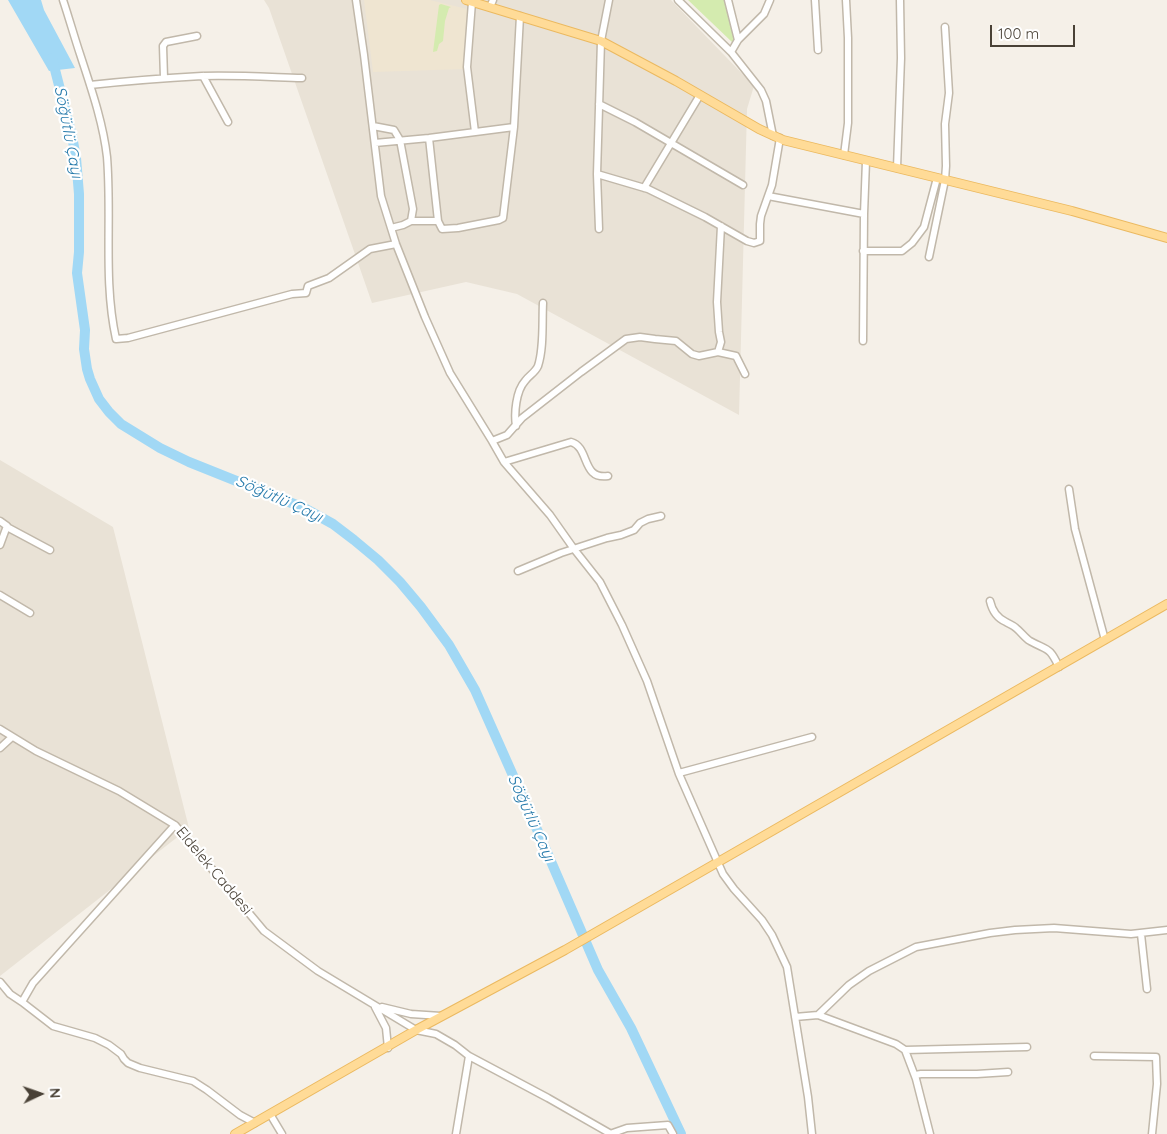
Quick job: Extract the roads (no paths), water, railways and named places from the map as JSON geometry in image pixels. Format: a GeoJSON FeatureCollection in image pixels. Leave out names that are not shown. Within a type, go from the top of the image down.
{"type":"FeatureCollection","features":[{"type":"Feature","properties":{"kind":"main road"},"geometry":{"type":"LineString","coordinates":[[469,1],[491,4],[520,16],[601,41],[759,129],[777,137],[866,161],[1072,211],[1167,238]]}},
{"type":"Feature","properties":{"kind":"main road"},"geometry":{"type":"LineString","coordinates":[[236,1134],[388,1048],[416,1030],[565,950],[1167,604]]}},
{"type":"Feature","properties":{"kind":"street"},"geometry":{"type":"LineString","coordinates":[[63,0],[90,85],[107,157],[110,301],[116,339],[128,338],[292,294],[306,293],[308,286],[328,278],[370,249],[396,244]]}},
{"type":"Feature","properties":{"kind":"street"},"geometry":{"type":"LineString","coordinates":[[356,0],[381,196],[396,244],[425,317],[450,373],[504,462],[550,515],[600,582],[622,624],[646,681],[679,773],[723,874],[762,920],[772,935],[786,967],[808,1097],[812,1134]]}},
{"type":"Feature","properties":{"kind":"street"},"geometry":{"type":"LineString","coordinates":[[599,229],[597,174],[601,41],[609,0]]}},
{"type":"Feature","properties":{"kind":"street"},"geometry":{"type":"LineString","coordinates":[[597,174],[644,188],[705,217],[747,241],[754,243],[760,241],[761,216],[774,175],[777,137],[766,100],[761,90],[731,52],[678,0]]}},
{"type":"Feature","properties":{"kind":"street"},"geometry":{"type":"LineString","coordinates":[[731,52],[738,40],[764,14],[770,0]]}},
{"type":"Feature","properties":{"kind":"street"},"geometry":{"type":"LineString","coordinates":[[815,0],[818,50]]}},
{"type":"Feature","properties":{"kind":"street"},"geometry":{"type":"LineString","coordinates":[[844,155],[848,123],[846,0]]}},
{"type":"Feature","properties":{"kind":"street"},"geometry":{"type":"LineString","coordinates":[[897,168],[901,58],[900,0]]}},
{"type":"Feature","properties":{"kind":"street"},"geometry":{"type":"LineString","coordinates":[[469,1],[468,67],[475,132]]}},
{"type":"Feature","properties":{"kind":"street"},"geometry":{"type":"LineString","coordinates":[[730,2],[738,40]]}},
{"type":"Feature","properties":{"kind":"street"},"geometry":{"type":"LineString","coordinates":[[428,138],[438,221],[442,229],[458,228],[503,218],[514,127],[520,16]]}},
{"type":"Feature","properties":{"kind":"street"},"geometry":{"type":"LineString","coordinates":[[863,251],[902,251],[912,243],[924,227],[946,166],[945,124],[949,93],[945,27]]}},
{"type":"Feature","properties":{"kind":"street"},"geometry":{"type":"LineString","coordinates":[[164,78],[163,46],[166,42],[197,36]]}},
{"type":"Feature","properties":{"kind":"street"},"geometry":{"type":"LineString","coordinates":[[90,85],[203,76],[302,78]]}},
{"type":"Feature","properties":{"kind":"street"},"geometry":{"type":"LineString","coordinates":[[203,76],[228,122]]}},
{"type":"Feature","properties":{"kind":"street"},"geometry":{"type":"LineString","coordinates":[[644,188],[700,95]]}},
{"type":"Feature","properties":{"kind":"street"},"geometry":{"type":"LineString","coordinates":[[599,104],[635,122],[743,184]]}},
{"type":"Feature","properties":{"kind":"street"},"geometry":{"type":"LineString","coordinates":[[373,126],[394,130],[400,140],[413,209],[411,221]]}},
{"type":"Feature","properties":{"kind":"street"},"geometry":{"type":"LineString","coordinates":[[375,143],[514,127]]}},
{"type":"Feature","properties":{"kind":"street"},"geometry":{"type":"LineString","coordinates":[[863,341],[866,161]]}},
{"type":"Feature","properties":{"kind":"street"},"geometry":{"type":"LineString","coordinates":[[929,257],[941,179]]}},
{"type":"Feature","properties":{"kind":"street"},"geometry":{"type":"LineString","coordinates":[[768,196],[864,214]]}},
{"type":"Feature","properties":{"kind":"street"},"geometry":{"type":"LineString","coordinates":[[391,228],[411,221],[438,221]]}},
{"type":"Feature","properties":{"kind":"street"},"geometry":{"type":"LineString","coordinates":[[718,352],[721,342],[717,302],[721,226]]}},
{"type":"Feature","properties":{"kind":"street"},"geometry":{"type":"LineString","coordinates":[[516,426],[517,401],[521,387],[538,367],[541,352],[543,303]]}},
{"type":"Feature","properties":{"kind":"street"},"geometry":{"type":"LineString","coordinates":[[492,441],[507,434],[522,418],[626,339],[640,336],[676,341],[692,354],[699,356],[718,352],[736,356],[745,374]]}},
{"type":"Feature","properties":{"kind":"street"},"geometry":{"type":"LineString","coordinates":[[504,462],[571,442],[578,446],[591,471],[597,476],[608,476]]}},
{"type":"Feature","properties":{"kind":"street"},"geometry":{"type":"LineString","coordinates":[[1069,489],[1075,529],[1105,640]]}},
{"type":"Feature","properties":{"kind":"street"},"geometry":{"type":"LineString","coordinates":[[518,571],[574,549],[634,530],[640,523],[661,516]]}},
{"type":"Feature","properties":{"kind":"street"},"geometry":{"type":"LineString","coordinates":[[0,521],[7,527],[50,550]]}},
{"type":"Feature","properties":{"kind":"street"},"geometry":{"type":"LineString","coordinates":[[0,545],[7,527]]}},
{"type":"Feature","properties":{"kind":"street"},"geometry":{"type":"LineString","coordinates":[[0,595],[30,613]]}},
{"type":"Feature","properties":{"kind":"street"},"geometry":{"type":"LineString","coordinates":[[990,601],[998,617],[1016,628],[1029,640],[1048,649],[1054,655],[1059,667]]}},
{"type":"Feature","properties":{"kind":"street","name":"Eldelek Caddesi"},"geometry":{"type":"LineString","coordinates":[[0,729],[36,751],[119,791],[175,825],[264,931],[318,971],[416,1030],[436,1034],[469,1056],[610,1134]]}},
{"type":"Feature","properties":{"kind":"street"},"geometry":{"type":"LineString","coordinates":[[0,748],[12,737]]}},
{"type":"Feature","properties":{"kind":"street"},"geometry":{"type":"LineString","coordinates":[[679,773],[812,738]]}},
{"type":"Feature","properties":{"kind":"street"},"geometry":{"type":"LineString","coordinates":[[22,1002],[33,983],[175,825]]}},
{"type":"Feature","properties":{"kind":"street"},"geometry":{"type":"LineString","coordinates":[[818,1015],[849,985],[869,971],[916,947],[1014,930],[1054,928],[1131,934],[1167,930]]}},
{"type":"Feature","properties":{"kind":"street"},"geometry":{"type":"LineString","coordinates":[[1141,934],[1147,989]]}},
{"type":"Feature","properties":{"kind":"street"},"geometry":{"type":"LineString","coordinates":[[0,982],[10,994],[53,1026],[95,1038],[121,1054],[128,1063],[140,1068],[193,1081],[240,1115],[255,1122]]}},
{"type":"Feature","properties":{"kind":"street"},"geometry":{"type":"LineString","coordinates":[[374,1005],[410,1014],[442,1017]]}},
{"type":"Feature","properties":{"kind":"street"},"geometry":{"type":"LineString","coordinates":[[374,1005],[386,1028],[388,1048]]}},
{"type":"Feature","properties":{"kind":"street"},"geometry":{"type":"LineString","coordinates":[[795,1018],[818,1015],[896,1044],[905,1050],[915,1075],[930,1134]]}},
{"type":"Feature","properties":{"kind":"street"},"geometry":{"type":"LineString","coordinates":[[905,1050],[1027,1047]]}},
{"type":"Feature","properties":{"kind":"street"},"geometry":{"type":"LineString","coordinates":[[456,1134],[469,1056]]}},
{"type":"Feature","properties":{"kind":"street"},"geometry":{"type":"LineString","coordinates":[[1094,1056],[1156,1057],[1157,1084],[1152,1134]]}},
{"type":"Feature","properties":{"kind":"street"},"geometry":{"type":"LineString","coordinates":[[915,1075],[1008,1072]]}},
{"type":"Feature","properties":{"kind":"street"},"geometry":{"type":"LineString","coordinates":[[270,1114],[282,1134]]}},
{"type":"Feature","properties":{"kind":"street"},"geometry":{"type":"LineString","coordinates":[[610,1134],[627,1128],[668,1125],[673,1134]]}},
{"type":"Feature","properties":{"kind":"water"},"geometry":{"type":"Polygon","coordinates":[[[8,0],[41,0],[44,10],[75,68],[49,71],[8,0]]]}},
{"type":"Feature","properties":{"kind":"waterway","name":"Söğütlü Çayı"},"geometry":{"type":"LineString","coordinates":[[52,58],[76,158],[79,194],[77,273],[85,330],[84,349],[87,369],[99,399],[121,424],[160,448],[189,462],[304,508],[333,524],[378,560],[421,607],[449,645],[475,690],[598,970],[631,1028],[681,1134]]}}]}
